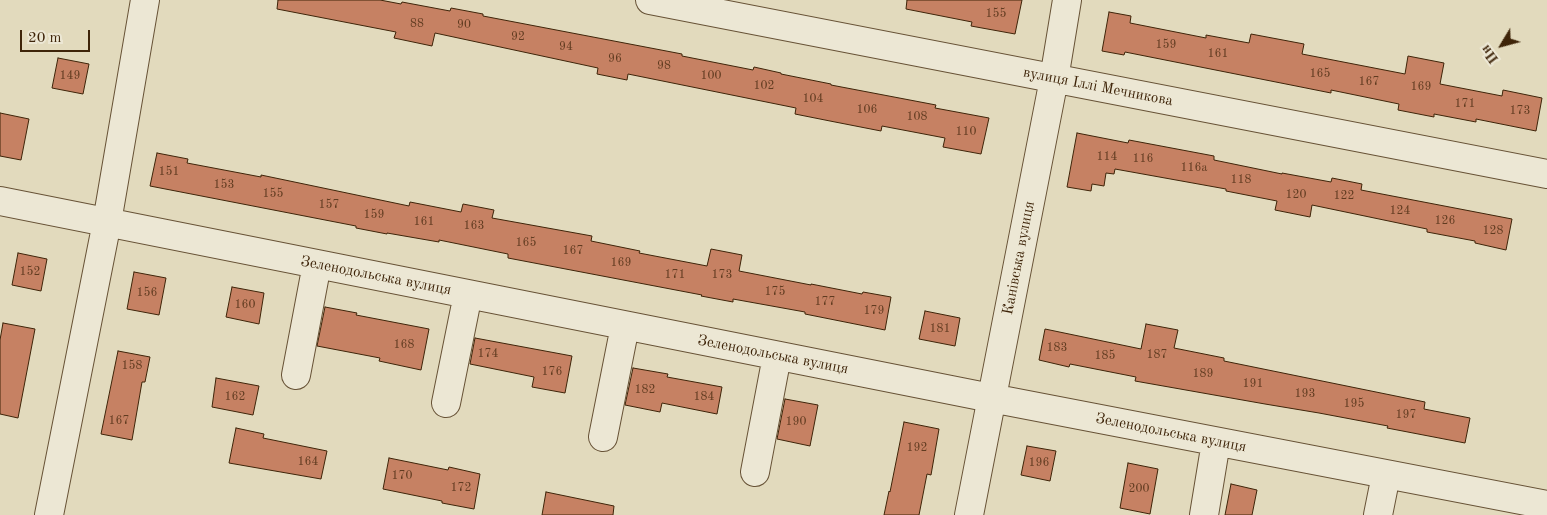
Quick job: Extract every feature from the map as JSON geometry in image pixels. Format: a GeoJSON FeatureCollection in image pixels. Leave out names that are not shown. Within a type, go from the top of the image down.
{"type":"FeatureCollection","features":[{"type":"Feature","properties":{"kind":"street"},"geometry":{"type":"LineString","coordinates":[[49,515],[107,222],[145,0]]}},
{"type":"Feature","properties":{"kind":"street","name":"вулиця Іллі Мечникова"},"geometry":{"type":"LineString","coordinates":[[650,0],[1547,174]]}},
{"type":"Feature","properties":{"kind":"street","name":"Канівська вулиця"},"geometry":{"type":"LineString","coordinates":[[969,515],[1054,79],[1067,0]]}},
{"type":"Feature","properties":{"kind":"street","name":"Зеленодольська вулиця"},"geometry":{"type":"LineString","coordinates":[[0,201],[777,356],[1547,505]]}},
{"type":"Feature","properties":{"kind":"street"},"geometry":{"type":"LineString","coordinates":[[296,375],[317,264]]}},
{"type":"Feature","properties":{"kind":"street"},"geometry":{"type":"LineString","coordinates":[[446,404],[468,294]]}},
{"type":"Feature","properties":{"kind":"street"},"geometry":{"type":"LineString","coordinates":[[603,437],[625,326]]}},
{"type":"Feature","properties":{"kind":"street"},"geometry":{"type":"LineString","coordinates":[[755,472],[777,356]]}},
{"type":"Feature","properties":{"kind":"street"},"geometry":{"type":"LineString","coordinates":[[1204,515],[1216,442]]}},
{"type":"Feature","properties":{"kind":"street"},"geometry":{"type":"LineString","coordinates":[[1378,515],[1386,474]]}},
{"type":"Feature","properties":{"kind":"building"},"geometry":{"type":"Polygon","coordinates":[[[278,0],[380,0],[450,11],[451,8],[753,70],[754,67],[831,85],[936,105],[935,108],[989,118],[981,154],[943,147],[945,138],[882,126],[881,131],[795,114],[796,108],[628,74],[627,80],[597,74],[598,68],[435,33],[432,46],[394,38],[396,32],[277,9],[278,0]]]}},
{"type":"Feature","properties":{"kind":"building"},"geometry":{"type":"Polygon","coordinates":[[[907,0],[1022,0],[1015,34],[971,26],[972,22],[906,9],[907,0]]]}},
{"type":"Feature","properties":{"kind":"building"},"geometry":{"type":"Polygon","coordinates":[[[1109,12],[1131,16],[1130,23],[1206,38],[1206,35],[1249,43],[1251,34],[1304,44],[1302,54],[1405,74],[1408,56],[1444,63],[1440,84],[1502,96],[1503,90],[1542,98],[1536,131],[1476,119],[1476,122],[1434,114],[1434,117],[1398,110],[1399,104],[1331,90],[1331,93],[1125,52],[1124,55],[1102,51],[1109,12]]]}},
{"type":"Feature","properties":{"kind":"building"},"geometry":{"type":"Polygon","coordinates":[[[58,58],[89,64],[83,94],[52,88],[58,58]]]}},
{"type":"Feature","properties":{"kind":"building"},"geometry":{"type":"Polygon","coordinates":[[[0,113],[29,119],[21,160],[0,156],[0,113]]]}},
{"type":"Feature","properties":{"kind":"building"},"geometry":{"type":"Polygon","coordinates":[[[1077,133],[1128,143],[1129,140],[1214,156],[1214,160],[1282,174],[1331,182],[1332,178],[1362,184],[1361,190],[1512,219],[1506,250],[1475,243],[1475,241],[1427,232],[1427,229],[1312,205],[1310,217],[1275,210],[1277,201],[1226,191],[1226,189],[1115,169],[1114,174],[1106,173],[1104,186],[1092,184],[1091,191],[1067,187],[1077,133]]]}},
{"type":"Feature","properties":{"kind":"building"},"geometry":{"type":"Polygon","coordinates":[[[157,153],[188,159],[187,163],[261,177],[261,175],[409,206],[410,202],[461,212],[463,204],[494,210],[492,218],[592,236],[591,241],[640,251],[639,253],[707,266],[711,249],[742,255],[739,271],[862,294],[863,292],[891,297],[885,330],[805,314],[805,312],[733,299],[733,302],[508,258],[508,254],[439,240],[439,242],[387,234],[356,228],[356,226],[150,186],[157,153]]]}},
{"type":"Feature","properties":{"kind":"building"},"geometry":{"type":"Polygon","coordinates":[[[18,253],[47,259],[41,291],[12,285],[18,253]]]}},
{"type":"Feature","properties":{"kind":"building"},"geometry":{"type":"Polygon","coordinates":[[[134,272],[166,278],[159,315],[127,309],[134,272]]]}},
{"type":"Feature","properties":{"kind":"building"},"geometry":{"type":"Polygon","coordinates":[[[232,287],[264,293],[259,324],[226,317],[232,287]]]}},
{"type":"Feature","properties":{"kind":"building"},"geometry":{"type":"Polygon","coordinates":[[[325,307],[429,329],[421,370],[379,361],[380,358],[317,346],[325,307]]]}},
{"type":"Feature","properties":{"kind":"building"},"geometry":{"type":"Polygon","coordinates":[[[925,311],[960,318],[955,346],[919,339],[925,311]]]}},
{"type":"Feature","properties":{"kind":"building"},"geometry":{"type":"Polygon","coordinates":[[[3,323],[35,329],[18,418],[0,414],[0,340],[3,323]]]}},
{"type":"Feature","properties":{"kind":"building"},"geometry":{"type":"Polygon","coordinates":[[[1146,324],[1178,330],[1174,348],[1224,358],[1224,361],[1425,402],[1424,409],[1470,418],[1465,443],[1319,413],[1135,381],[1136,377],[1070,364],[1069,367],[1039,360],[1045,329],[1141,349],[1146,324]]]}},
{"type":"Feature","properties":{"kind":"building"},"geometry":{"type":"Polygon","coordinates":[[[475,338],[572,356],[565,393],[532,387],[534,377],[470,364],[475,338]]]}},
{"type":"Feature","properties":{"kind":"building"},"geometry":{"type":"Polygon","coordinates":[[[118,351],[150,357],[145,382],[142,382],[132,440],[101,434],[118,351]]]}},
{"type":"Feature","properties":{"kind":"building"},"geometry":{"type":"Polygon","coordinates":[[[633,368],[668,374],[667,377],[722,387],[717,414],[662,403],[660,412],[625,405],[633,368]]]}},
{"type":"Feature","properties":{"kind":"building"},"geometry":{"type":"Polygon","coordinates":[[[216,378],[259,386],[253,415],[212,407],[216,378]]]}},
{"type":"Feature","properties":{"kind":"building"},"geometry":{"type":"Polygon","coordinates":[[[785,399],[818,405],[810,446],[777,439],[785,399]]]}},
{"type":"Feature","properties":{"kind":"building"},"geometry":{"type":"Polygon","coordinates":[[[904,422],[939,429],[931,475],[927,474],[919,515],[884,515],[890,492],[904,422]]]}},
{"type":"Feature","properties":{"kind":"building"},"geometry":{"type":"Polygon","coordinates":[[[236,428],[264,434],[263,438],[327,451],[321,479],[229,463],[236,428]]]}},
{"type":"Feature","properties":{"kind":"building"},"geometry":{"type":"Polygon","coordinates":[[[1027,446],[1056,451],[1050,481],[1021,475],[1027,446]]]}},
{"type":"Feature","properties":{"kind":"building"},"geometry":{"type":"Polygon","coordinates":[[[389,458],[448,470],[449,467],[480,474],[474,509],[383,489],[389,458]]]}},
{"type":"Feature","properties":{"kind":"building"},"geometry":{"type":"Polygon","coordinates":[[[1128,463],[1158,469],[1150,514],[1120,508],[1128,463]]]}},
{"type":"Feature","properties":{"kind":"building"},"geometry":{"type":"Polygon","coordinates":[[[1231,484],[1257,490],[1252,515],[1225,515],[1231,484]]]}},
{"type":"Feature","properties":{"kind":"building"},"geometry":{"type":"Polygon","coordinates":[[[546,492],[614,506],[613,515],[542,515],[546,492]]]}}]}
